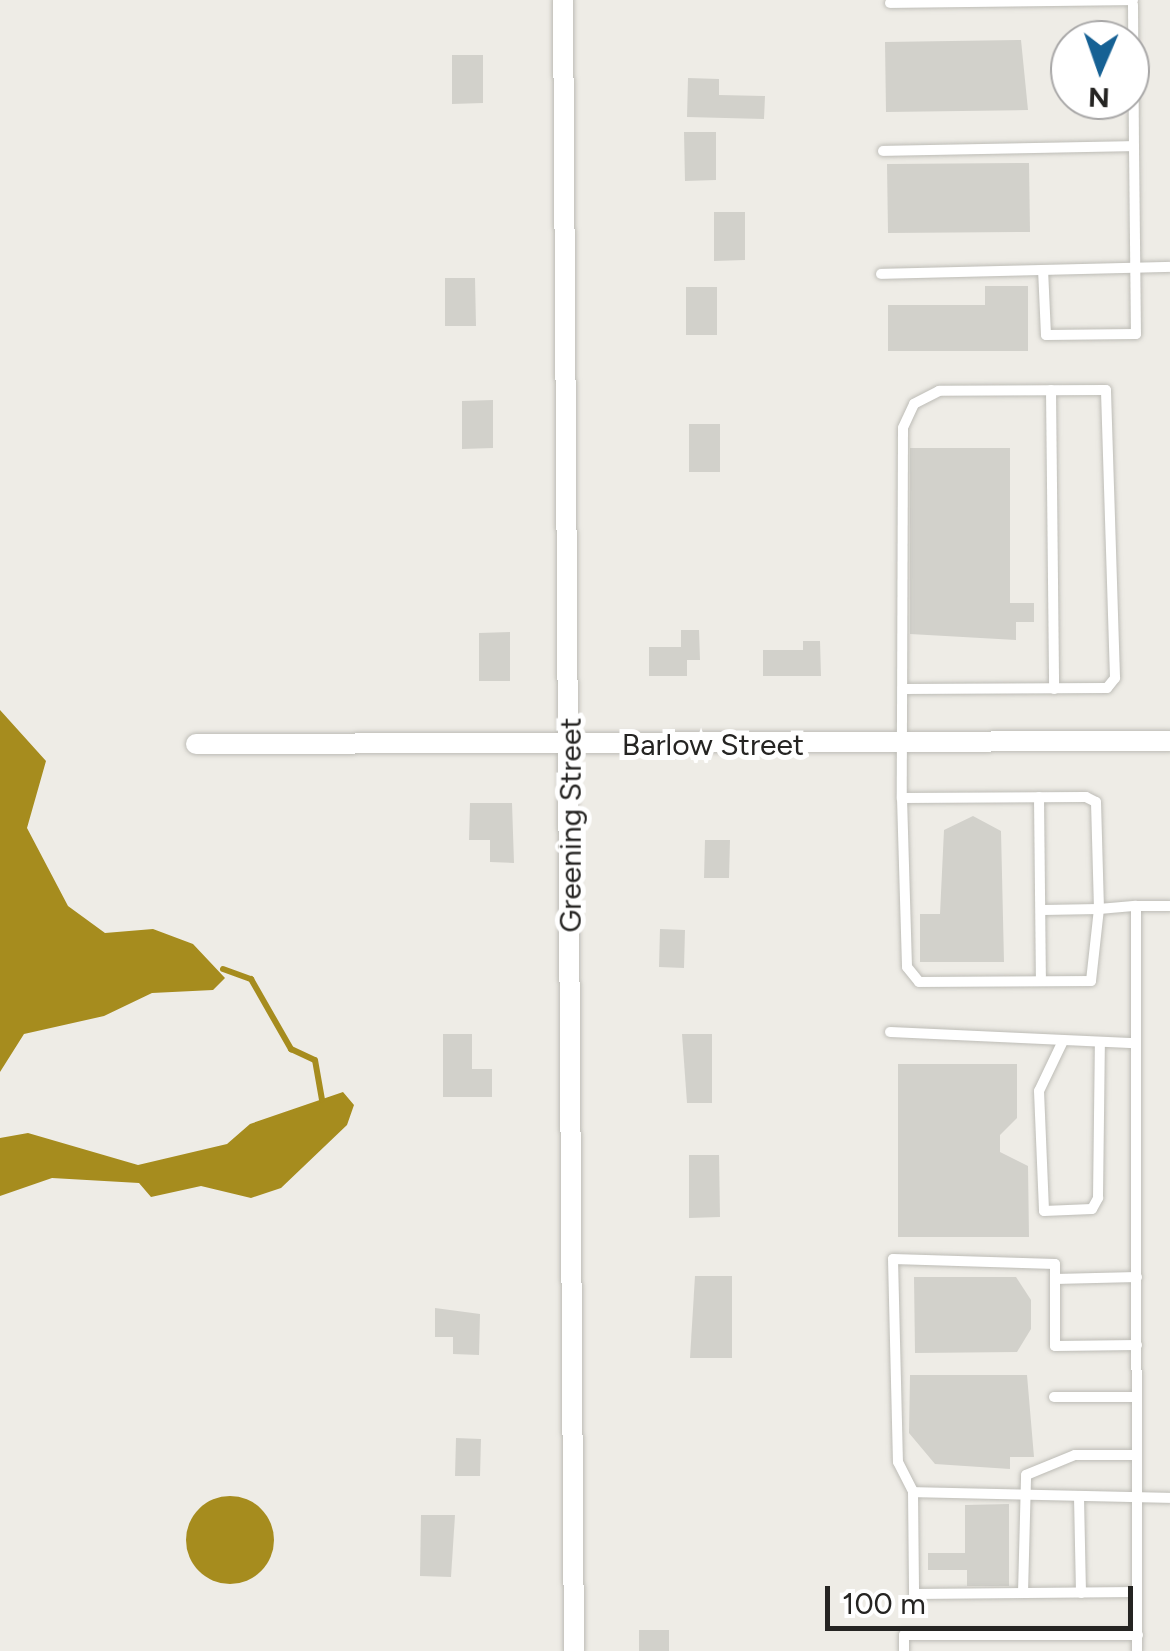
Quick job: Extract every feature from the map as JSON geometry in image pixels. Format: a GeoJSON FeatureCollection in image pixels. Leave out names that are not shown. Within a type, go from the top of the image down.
{"type":"FeatureCollection","features":[{"type":"Feature","properties":{"kind":"street","name":"Greening Street"},"geometry":{"type":"LineString","coordinates":[[563,0],[572,746],[574,1651]]}},
{"type":"Feature","properties":{"kind":"street","name":"Barlow Street"},"geometry":{"type":"LineString","coordinates":[[196,744],[572,746],[1170,741]]}},
{"type":"Feature","properties":{"kind":"lane"},"geometry":{"type":"LineString","coordinates":[[890,3],[1133,2],[1136,334],[1046,335],[1043,270]]}},
{"type":"Feature","properties":{"kind":"lane"},"geometry":{"type":"LineString","coordinates":[[883,151],[1134,146]]}},
{"type":"Feature","properties":{"kind":"lane"},"geometry":{"type":"LineString","coordinates":[[882,274],[1170,267]]}},
{"type":"Feature","properties":{"kind":"lane"},"geometry":{"type":"LineString","coordinates":[[902,798],[1040,797],[1096,802],[1099,909],[1091,981],[919,982],[907,968],[902,798],[903,428],[914,404],[939,390],[1106,390],[1114,428],[1114,678],[1107,688],[903,689]]}},
{"type":"Feature","properties":{"kind":"lane"},"geometry":{"type":"LineString","coordinates":[[1052,390],[1054,688]]}},
{"type":"Feature","properties":{"kind":"lane"},"geometry":{"type":"LineString","coordinates":[[1040,797],[1041,982]]}},
{"type":"Feature","properties":{"kind":"lane"},"geometry":{"type":"LineString","coordinates":[[1136,906],[1138,1651]]}},
{"type":"Feature","properties":{"kind":"lane"},"geometry":{"type":"LineString","coordinates":[[1043,910],[1170,906]]}},
{"type":"Feature","properties":{"kind":"lane"},"geometry":{"type":"LineString","coordinates":[[890,1032],[1005,1030],[1062,1043],[1136,1043]]}},
{"type":"Feature","properties":{"kind":"lane"},"geometry":{"type":"LineString","coordinates":[[1062,1043],[1039,1091],[1044,1211],[1092,1209],[1098,1198],[1100,1044]]}},
{"type":"Feature","properties":{"kind":"lane"},"geometry":{"type":"LineString","coordinates":[[1137,1345],[1055,1346],[1056,1264],[894,1259],[898,1462],[913,1492],[914,1594],[1137,1592]]}},
{"type":"Feature","properties":{"kind":"lane"},"geometry":{"type":"LineString","coordinates":[[1055,1279],[1136,1277]]}},
{"type":"Feature","properties":{"kind":"lane"},"geometry":{"type":"LineString","coordinates":[[1054,1397],[1137,1397]]}},
{"type":"Feature","properties":{"kind":"lane"},"geometry":{"type":"LineString","coordinates":[[1023,1593],[1022,1496],[1034,1468],[1074,1455],[1137,1455]]}},
{"type":"Feature","properties":{"kind":"lane"},"geometry":{"type":"LineString","coordinates":[[913,1492],[1170,1498]]}},
{"type":"Feature","properties":{"kind":"lane"},"geometry":{"type":"LineString","coordinates":[[1079,1497],[1081,1593]]}},
{"type":"Feature","properties":{"kind":"lane"},"geometry":{"type":"LineString","coordinates":[[904,1651],[904,1635],[1138,1636]]}},
{"type":"Feature","properties":{"kind":"lane"},"geometry":{"type":"LineString","coordinates":[[1084,1635],[1084,1651]]}},
{"type":"Feature","properties":{"kind":"shaded area"},"geometry":{"type":"Polygon","coordinates":[[[0,710],[46,761],[27,828],[68,906],[105,933],[153,929],[193,944],[225,978],[213,990],[152,993],[104,1016],[24,1034],[0,1072],[0,710]]]}},
{"type":"Feature","properties":{"kind":"shaded area"},"geometry":{"type":"Polygon","coordinates":[[[343,1092],[354,1105],[347,1125],[281,1188],[251,1198],[201,1186],[151,1197],[139,1183],[52,1178],[0,1196],[0,1138],[28,1133],[138,1165],[227,1144],[250,1124],[343,1092]]]}},
{"type":"Feature","properties":{"kind":"shaded area"},"geometry":{"type":"Polygon","coordinates":[[[230,1496],[247,1499],[261,1509],[271,1523],[271,1557],[261,1571],[247,1581],[230,1584],[213,1581],[199,1571],[189,1557],[186,1540],[189,1523],[199,1509],[213,1499],[230,1496]]]}},
{"type":"Feature","properties":{"kind":"building"},"geometry":{"type":"Polygon","coordinates":[[[1021,40],[1028,110],[886,112],[885,42],[1021,40]]]}},
{"type":"Feature","properties":{"kind":"building"},"geometry":{"type":"Polygon","coordinates":[[[452,55],[483,55],[483,103],[452,104],[452,55]]]}},
{"type":"Feature","properties":{"kind":"building"},"geometry":{"type":"Polygon","coordinates":[[[688,78],[719,79],[719,95],[765,96],[764,119],[687,117],[688,78]]]}},
{"type":"Feature","properties":{"kind":"building"},"geometry":{"type":"Polygon","coordinates":[[[684,132],[716,132],[716,180],[685,181],[684,132]]]}},
{"type":"Feature","properties":{"kind":"building"},"geometry":{"type":"Polygon","coordinates":[[[1029,163],[1030,232],[888,233],[887,164],[1029,163]]]}},
{"type":"Feature","properties":{"kind":"building"},"geometry":{"type":"Polygon","coordinates":[[[714,212],[745,212],[745,260],[714,261],[714,212]]]}},
{"type":"Feature","properties":{"kind":"building"},"geometry":{"type":"Polygon","coordinates":[[[445,278],[475,278],[476,326],[445,326],[445,278]]]}},
{"type":"Feature","properties":{"kind":"building"},"geometry":{"type":"Polygon","coordinates":[[[985,286],[1028,286],[1028,351],[888,351],[888,305],[985,305],[985,286]]]}},
{"type":"Feature","properties":{"kind":"building"},"geometry":{"type":"Polygon","coordinates":[[[686,287],[717,287],[717,335],[686,335],[686,287]]]}},
{"type":"Feature","properties":{"kind":"building"},"geometry":{"type":"Polygon","coordinates":[[[493,400],[493,448],[462,449],[462,401],[493,400]]]}},
{"type":"Feature","properties":{"kind":"building"},"geometry":{"type":"Polygon","coordinates":[[[689,424],[720,424],[720,472],[689,472],[689,424]]]}},
{"type":"Feature","properties":{"kind":"building"},"geometry":{"type":"Polygon","coordinates":[[[910,448],[1010,448],[1010,603],[1034,603],[1034,622],[1016,622],[1016,640],[910,634],[910,448]]]}},
{"type":"Feature","properties":{"kind":"building"},"geometry":{"type":"Polygon","coordinates":[[[681,630],[699,630],[700,660],[687,660],[687,676],[649,676],[649,647],[681,647],[681,630]]]}},
{"type":"Feature","properties":{"kind":"building"},"geometry":{"type":"Polygon","coordinates":[[[510,632],[510,681],[479,681],[479,633],[510,632]]]}},
{"type":"Feature","properties":{"kind":"building"},"geometry":{"type":"Polygon","coordinates":[[[803,641],[820,641],[821,676],[763,676],[763,650],[803,650],[803,641]]]}},
{"type":"Feature","properties":{"kind":"building"},"geometry":{"type":"Polygon","coordinates":[[[470,803],[512,803],[514,863],[490,862],[490,840],[469,840],[470,803]]]}},
{"type":"Feature","properties":{"kind":"building"},"geometry":{"type":"Polygon","coordinates":[[[973,816],[1001,831],[1004,962],[920,962],[920,914],[940,914],[944,830],[973,816]]]}},
{"type":"Feature","properties":{"kind":"building"},"geometry":{"type":"Polygon","coordinates":[[[705,840],[730,840],[729,878],[704,878],[705,840]]]}},
{"type":"Feature","properties":{"kind":"building"},"geometry":{"type":"Polygon","coordinates":[[[660,929],[685,930],[684,968],[659,967],[660,929]]]}},
{"type":"Feature","properties":{"kind":"building"},"geometry":{"type":"Polygon","coordinates":[[[443,1034],[472,1034],[472,1069],[492,1069],[492,1097],[443,1097],[443,1034]]]}},
{"type":"Feature","properties":{"kind":"building"},"geometry":{"type":"Polygon","coordinates":[[[682,1034],[712,1034],[712,1103],[687,1103],[682,1034]]]}},
{"type":"Feature","properties":{"kind":"building"},"geometry":{"type":"Polygon","coordinates":[[[898,1064],[1017,1064],[1017,1118],[1000,1135],[1000,1152],[1028,1166],[1029,1237],[898,1237],[898,1064]]]}},
{"type":"Feature","properties":{"kind":"building"},"geometry":{"type":"Polygon","coordinates":[[[689,1155],[719,1155],[720,1217],[689,1218],[689,1155]]]}},
{"type":"Feature","properties":{"kind":"building"},"geometry":{"type":"Polygon","coordinates":[[[695,1276],[732,1276],[732,1358],[690,1358],[695,1276]]]}},
{"type":"Feature","properties":{"kind":"building"},"geometry":{"type":"Polygon","coordinates":[[[914,1277],[1016,1277],[1031,1300],[1031,1329],[1017,1352],[915,1353],[914,1277]]]}},
{"type":"Feature","properties":{"kind":"building"},"geometry":{"type":"Polygon","coordinates":[[[435,1308],[480,1314],[479,1355],[453,1354],[453,1337],[435,1337],[435,1308]]]}},
{"type":"Feature","properties":{"kind":"building"},"geometry":{"type":"Polygon","coordinates":[[[910,1375],[1027,1375],[1034,1457],[1010,1457],[1010,1469],[935,1464],[909,1433],[910,1375]]]}},
{"type":"Feature","properties":{"kind":"building"},"geometry":{"type":"Polygon","coordinates":[[[456,1438],[481,1439],[480,1476],[455,1476],[456,1438]]]}},
{"type":"Feature","properties":{"kind":"building"},"geometry":{"type":"Polygon","coordinates":[[[1009,1504],[1009,1586],[967,1586],[967,1570],[928,1570],[928,1553],[965,1553],[965,1505],[1009,1504]]]}},
{"type":"Feature","properties":{"kind":"building"},"geometry":{"type":"Polygon","coordinates":[[[421,1515],[455,1515],[451,1577],[420,1576],[421,1515]]]}},
{"type":"Feature","properties":{"kind":"building"},"geometry":{"type":"Polygon","coordinates":[[[639,1630],[669,1630],[669,1651],[639,1651],[639,1630]]]}},
{"type":"Feature","properties":{"kind":"waterway"},"geometry":{"type":"LineString","coordinates":[[223,969],[251,979],[291,1049],[315,1060],[322,1099]]}}]}
